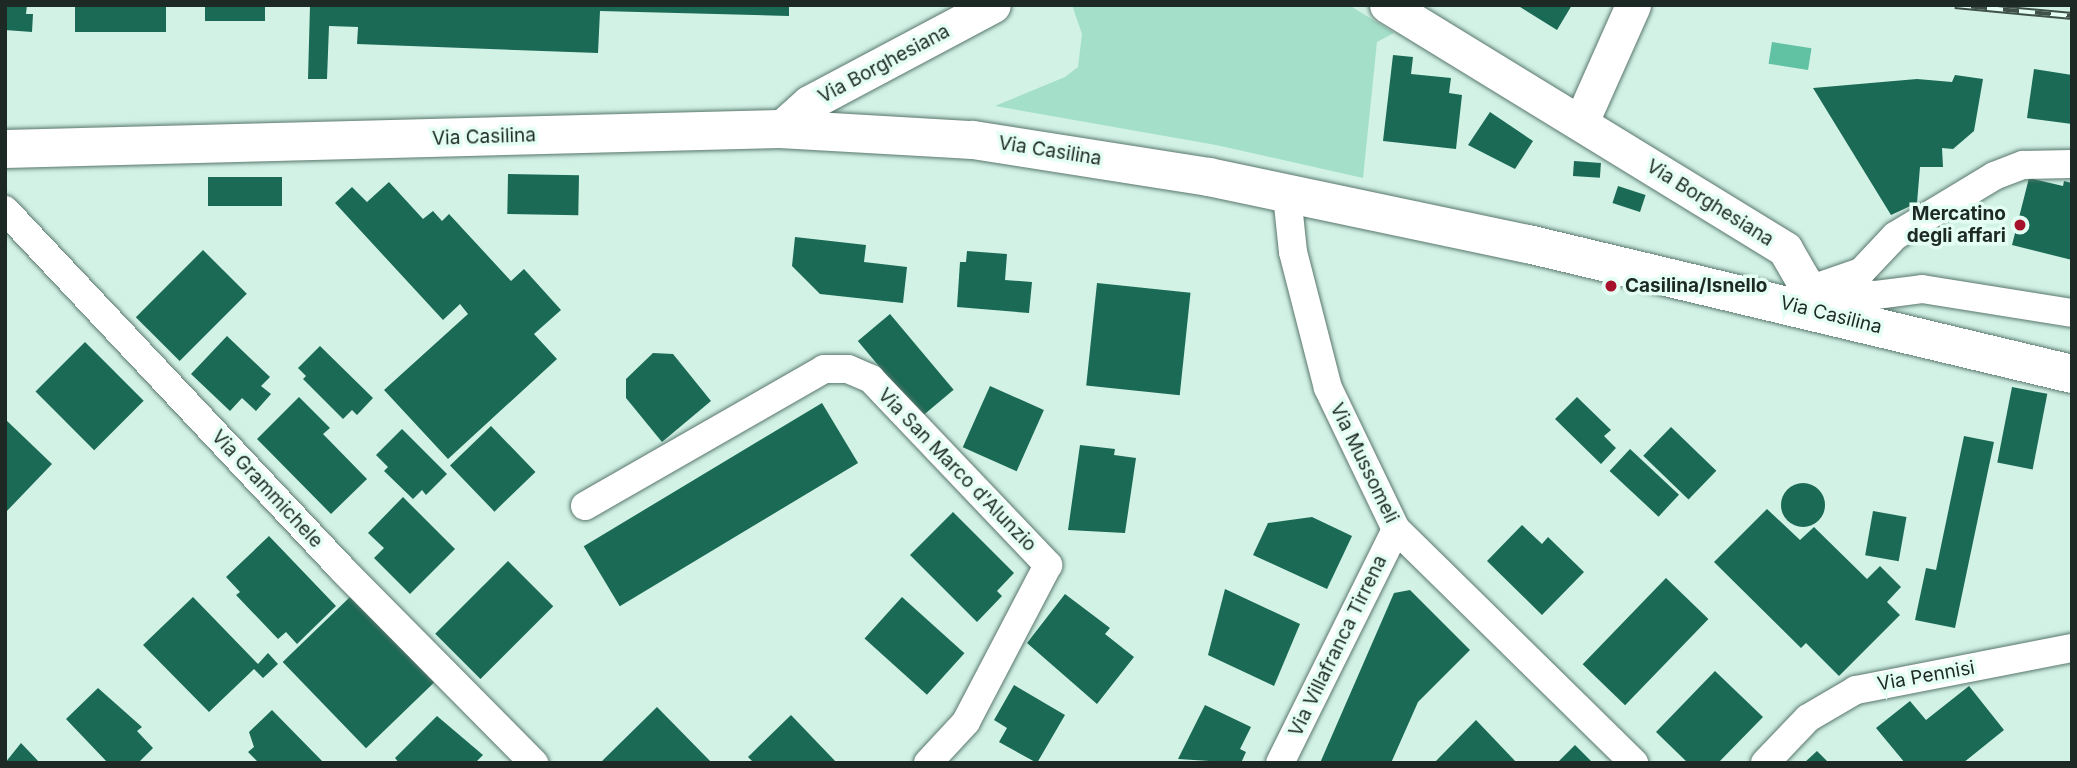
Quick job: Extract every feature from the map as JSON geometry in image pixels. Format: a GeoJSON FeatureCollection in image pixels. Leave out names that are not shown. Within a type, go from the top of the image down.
{"type":"FeatureCollection","features":[{"type":"Feature","properties":{"kind":"main road","name":"Via Casilina"},"geometry":{"type":"LineString","coordinates":[[5,149],[779,129],[986,141],[1159,168],[1804,299],[2072,374]]}},
{"type":"Feature","properties":{"kind":"street","name":"Via Borghesiana"},"geometry":{"type":"LineString","coordinates":[[779,129],[809,103],[993,5]]}},
{"type":"Feature","properties":{"kind":"street","name":"Via Borghesiana"},"geometry":{"type":"LineString","coordinates":[[1387,5],[1785,249],[1798,264],[1804,299]]}},
{"type":"Feature","properties":{"kind":"street"},"geometry":{"type":"LineString","coordinates":[[1581,122],[1633,5]]}},
{"type":"Feature","properties":{"kind":"street"},"geometry":{"type":"LineString","coordinates":[[1804,299],[1861,272],[1895,236],[1994,176],[2023,165],[2072,164]]}},
{"type":"Feature","properties":{"kind":"street","name":"Via Mussomeli"},"geometry":{"type":"LineString","coordinates":[[1287,195],[1293,252],[1328,388],[1396,529],[1633,763]]}},
{"type":"Feature","properties":{"kind":"street","name":"Via Grammichele"},"geometry":{"type":"LineString","coordinates":[[5,210],[343,570],[534,763]]}},
{"type":"Feature","properties":{"kind":"street","name":"Via Casilina"},"geometry":{"type":"LineString","coordinates":[[1804,299],[1922,289],[2072,313]]}},
{"type":"Feature","properties":{"kind":"street","name":"Via San Marco d'Alunzio"},"geometry":{"type":"LineString","coordinates":[[585,506],[824,369],[848,369],[871,379],[1048,565],[966,722],[928,763]]}},
{"type":"Feature","properties":{"kind":"street","name":"Via Villafranca Tirrena"},"geometry":{"type":"LineString","coordinates":[[1280,763],[1396,529]]}},
{"type":"Feature","properties":{"kind":"street","name":"Via Pennisi"},"geometry":{"type":"LineString","coordinates":[[1765,763],[1808,718],[1856,690],[2072,648]]}},
{"type":"Feature","properties":{"kind":"shaded area"},"geometry":{"type":"Polygon","coordinates":[[[1072,5],[1349,5],[1394,33],[1377,42],[1363,178],[1216,145],[995,106],[1065,77],[1078,67],[1082,34],[1072,5]]]}},
{"type":"Feature","properties":{"kind":"shaded area"},"geometry":{"type":"Polygon","coordinates":[[[1772,42],[1812,48],[1808,70],[1769,64],[1772,42]]]}},
{"type":"Feature","properties":{"kind":"building"},"geometry":{"type":"Polygon","coordinates":[[[5,5],[27,5],[26,14],[33,14],[32,32],[5,30],[5,5]]]}},
{"type":"Feature","properties":{"kind":"building"},"geometry":{"type":"Polygon","coordinates":[[[75,5],[166,5],[166,32],[75,32],[75,5]]]}},
{"type":"Feature","properties":{"kind":"building"},"geometry":{"type":"Polygon","coordinates":[[[205,5],[265,5],[265,21],[205,21],[205,5]]]}},
{"type":"Feature","properties":{"kind":"building"},"geometry":{"type":"Polygon","coordinates":[[[310,5],[789,5],[789,16],[600,11],[598,53],[357,44],[358,27],[329,26],[327,79],[308,79],[310,5]]]}},
{"type":"Feature","properties":{"kind":"building"},"geometry":{"type":"Polygon","coordinates":[[[1517,5],[1572,5],[1557,30],[1517,5]]]}},
{"type":"Feature","properties":{"kind":"building"},"geometry":{"type":"Polygon","coordinates":[[[1393,55],[1413,57],[1411,74],[1451,78],[1449,93],[1462,95],[1456,149],[1383,141],[1393,55]]]}},
{"type":"Feature","properties":{"kind":"building"},"geometry":{"type":"Polygon","coordinates":[[[2034,69],[2072,75],[2072,124],[2027,118],[2034,69]]]}},
{"type":"Feature","properties":{"kind":"building"},"geometry":{"type":"Polygon","coordinates":[[[1955,75],[1983,79],[1974,131],[1953,149],[1942,148],[1943,167],[1920,167],[1917,203],[1891,215],[1813,88],[1917,79],[1952,82],[1955,75]]]}},
{"type":"Feature","properties":{"kind":"building"},"geometry":{"type":"Polygon","coordinates":[[[1490,112],[1533,141],[1515,169],[1468,145],[1490,112]]]}},
{"type":"Feature","properties":{"kind":"building"},"geometry":{"type":"Polygon","coordinates":[[[1574,161],[1601,163],[1600,178],[1573,176],[1574,161]]]}},
{"type":"Feature","properties":{"kind":"building"},"geometry":{"type":"Polygon","coordinates":[[[508,174],[579,175],[578,215],[507,214],[508,174]]]}},
{"type":"Feature","properties":{"kind":"building"},"geometry":{"type":"Polygon","coordinates":[[[208,177],[282,177],[282,206],[208,206],[208,177]]]}},
{"type":"Feature","properties":{"kind":"building"},"geometry":{"type":"Polygon","coordinates":[[[2029,178],[2063,186],[2064,181],[2072,183],[2072,260],[2012,245],[2029,178]]]}},
{"type":"Feature","properties":{"kind":"building"},"geometry":{"type":"Polygon","coordinates":[[[389,182],[423,219],[433,211],[442,221],[449,214],[511,281],[524,269],[561,310],[534,334],[557,359],[448,459],[384,390],[468,314],[460,304],[443,320],[335,203],[352,187],[367,202],[389,182]]]}},
{"type":"Feature","properties":{"kind":"building"},"geometry":{"type":"Polygon","coordinates":[[[1618,186],[1646,195],[1640,212],[1612,203],[1618,186]]]}},
{"type":"Feature","properties":{"kind":"building"},"geometry":{"type":"Polygon","coordinates":[[[795,237],[866,245],[864,262],[907,267],[903,303],[820,294],[792,266],[795,237]]]}},
{"type":"Feature","properties":{"kind":"building"},"geometry":{"type":"Polygon","coordinates":[[[203,250],[247,294],[180,361],[136,317],[203,250]]]}},
{"type":"Feature","properties":{"kind":"building"},"geometry":{"type":"Polygon","coordinates":[[[967,251],[1007,254],[1005,280],[1032,282],[1029,313],[957,307],[960,262],[966,262],[967,251]]]}},
{"type":"Feature","properties":{"kind":"building"},"geometry":{"type":"Polygon","coordinates":[[[1097,283],[1190,293],[1180,395],[1086,385],[1097,283]]]}},
{"type":"Feature","properties":{"kind":"building"},"geometry":{"type":"Polygon","coordinates":[[[890,314],[954,390],[921,417],[858,341],[890,314]]]}},
{"type":"Feature","properties":{"kind":"building"},"geometry":{"type":"Polygon","coordinates":[[[227,336],[270,377],[261,386],[271,394],[256,411],[242,398],[230,411],[191,374],[227,336]]]}},
{"type":"Feature","properties":{"kind":"building"},"geometry":{"type":"Polygon","coordinates":[[[85,342],[144,401],[94,450],[36,391],[85,342]]]}},
{"type":"Feature","properties":{"kind":"building"},"geometry":{"type":"Polygon","coordinates":[[[320,346],[373,398],[357,415],[352,410],[343,419],[303,379],[306,376],[298,368],[320,346]]]}},
{"type":"Feature","properties":{"kind":"building"},"geometry":{"type":"Polygon","coordinates":[[[653,353],[673,354],[711,401],[662,442],[626,398],[626,379],[653,353]]]}},
{"type":"Feature","properties":{"kind":"building"},"geometry":{"type":"Polygon","coordinates":[[[990,386],[1044,410],[1017,471],[963,447],[990,386]]]}},
{"type":"Feature","properties":{"kind":"building"},"geometry":{"type":"Polygon","coordinates":[[[2012,387],[2047,394],[2033,469],[1997,463],[2012,387]]]}},
{"type":"Feature","properties":{"kind":"building"},"geometry":{"type":"Polygon","coordinates":[[[299,397],[330,428],[323,434],[367,479],[331,514],[257,439],[299,397]]]}},
{"type":"Feature","properties":{"kind":"building"},"geometry":{"type":"Polygon","coordinates":[[[1577,397],[1611,430],[1604,436],[1616,448],[1601,464],[1555,419],[1577,397]]]}},
{"type":"Feature","properties":{"kind":"building"},"geometry":{"type":"Polygon","coordinates":[[[822,403],[858,463],[620,606],[584,546],[822,403]]]}},
{"type":"Feature","properties":{"kind":"building"},"geometry":{"type":"Polygon","coordinates":[[[5,419],[52,464],[5,513],[5,419]]]}},
{"type":"Feature","properties":{"kind":"building"},"geometry":{"type":"Polygon","coordinates":[[[491,426],[535,472],[494,512],[450,466],[491,426]]]}},
{"type":"Feature","properties":{"kind":"building"},"geometry":{"type":"Polygon","coordinates":[[[1671,427],[1716,471],[1689,500],[1643,456],[1671,427]]]}},
{"type":"Feature","properties":{"kind":"building"},"geometry":{"type":"Polygon","coordinates":[[[402,429],[447,474],[426,495],[422,490],[413,499],[384,471],[388,467],[376,455],[402,429]]]}},
{"type":"Feature","properties":{"kind":"building"},"geometry":{"type":"Polygon","coordinates":[[[1964,436],[1994,442],[1955,628],[1915,620],[1926,568],[1936,570],[1964,436]]]}},
{"type":"Feature","properties":{"kind":"building"},"geometry":{"type":"Polygon","coordinates":[[[1080,445],[1115,449],[1114,455],[1136,458],[1125,533],[1068,530],[1080,445]]]}},
{"type":"Feature","properties":{"kind":"building"},"geometry":{"type":"Polygon","coordinates":[[[1630,449],[1679,495],[1659,517],[1610,471],[1630,449]]]}},
{"type":"Feature","properties":{"kind":"building"},"geometry":{"type":"Polygon","coordinates":[[[1803,483],[1812,484],[1819,489],[1824,496],[1824,514],[1819,521],[1812,526],[1803,527],[1794,526],[1787,521],[1782,514],[1781,505],[1782,496],[1787,489],[1794,484],[1803,483]]]}},
{"type":"Feature","properties":{"kind":"building"},"geometry":{"type":"Polygon","coordinates":[[[403,497],[455,549],[410,594],[374,558],[384,548],[368,533],[403,497]]]}},
{"type":"Feature","properties":{"kind":"building"},"geometry":{"type":"Polygon","coordinates":[[[1767,509],[1800,540],[1814,527],[1867,579],[1880,566],[1901,587],[1887,602],[1900,615],[1839,676],[1806,643],[1801,648],[1714,562],[1767,509]]]}},
{"type":"Feature","properties":{"kind":"building"},"geometry":{"type":"Polygon","coordinates":[[[1873,511],[1906,517],[1899,561],[1865,555],[1873,511]]]}},
{"type":"Feature","properties":{"kind":"building"},"geometry":{"type":"Polygon","coordinates":[[[953,512],[1014,573],[997,591],[1002,596],[977,622],[910,555],[953,512]]]}},
{"type":"Feature","properties":{"kind":"building"},"geometry":{"type":"Polygon","coordinates":[[[1312,517],[1352,536],[1327,589],[1253,555],[1268,523],[1312,517]]]}},
{"type":"Feature","properties":{"kind":"building"},"geometry":{"type":"Polygon","coordinates":[[[1522,525],[1542,544],[1548,537],[1584,572],[1542,615],[1487,561],[1522,525]]]}},
{"type":"Feature","properties":{"kind":"building"},"geometry":{"type":"Polygon","coordinates":[[[269,536],[336,606],[297,644],[286,632],[278,639],[236,595],[240,592],[226,577],[269,536]]]}},
{"type":"Feature","properties":{"kind":"building"},"geometry":{"type":"Polygon","coordinates":[[[508,561],[553,606],[480,679],[435,634],[508,561]]]}},
{"type":"Feature","properties":{"kind":"building"},"geometry":{"type":"Polygon","coordinates":[[[1666,578],[1708,619],[1625,705],[1583,664],[1666,578]]]}},
{"type":"Feature","properties":{"kind":"building"},"geometry":{"type":"Polygon","coordinates":[[[1225,589],[1300,624],[1274,686],[1208,655],[1225,589]]]}},
{"type":"Feature","properties":{"kind":"building"},"geometry":{"type":"Polygon","coordinates":[[[1410,590],[1470,650],[1418,702],[1391,763],[1320,763],[1394,593],[1410,590]]]}},
{"type":"Feature","properties":{"kind":"building"},"geometry":{"type":"Polygon","coordinates":[[[1065,594],[1110,628],[1105,634],[1134,657],[1097,704],[1027,643],[1065,594]]]}},
{"type":"Feature","properties":{"kind":"building"},"geometry":{"type":"Polygon","coordinates":[[[351,596],[434,682],[366,748],[283,662],[351,596]]]}},
{"type":"Feature","properties":{"kind":"building"},"geometry":{"type":"Polygon","coordinates":[[[193,597],[258,664],[268,653],[278,664],[263,678],[254,669],[209,712],[143,645],[193,597]]]}},
{"type":"Feature","properties":{"kind":"building"},"geometry":{"type":"Polygon","coordinates":[[[902,597],[964,653],[927,695],[865,639],[902,597]]]}},
{"type":"Feature","properties":{"kind":"building"},"geometry":{"type":"Polygon","coordinates":[[[1715,671],[1763,717],[1718,763],[1688,763],[1656,732],[1715,671]]]}},
{"type":"Feature","properties":{"kind":"building"},"geometry":{"type":"Polygon","coordinates":[[[1014,685],[1065,715],[1037,763],[999,742],[1007,728],[994,720],[1014,685]]]}},
{"type":"Feature","properties":{"kind":"building"},"geometry":{"type":"Polygon","coordinates":[[[1969,686],[2004,730],[1963,763],[1905,763],[1876,728],[1910,701],[1926,720],[1969,686]]]}},
{"type":"Feature","properties":{"kind":"building"},"geometry":{"type":"Polygon","coordinates":[[[98,688],[142,727],[137,731],[153,748],[138,763],[108,763],[66,719],[98,688]]]}},
{"type":"Feature","properties":{"kind":"building"},"geometry":{"type":"Polygon","coordinates":[[[1205,705],[1251,727],[1240,749],[1246,752],[1241,763],[1178,759],[1205,705]]]}},
{"type":"Feature","properties":{"kind":"building"},"geometry":{"type":"Polygon","coordinates":[[[657,707],[712,763],[600,763],[657,707]]]}},
{"type":"Feature","properties":{"kind":"building"},"geometry":{"type":"Polygon","coordinates":[[[272,710],[324,763],[259,763],[248,752],[254,747],[249,732],[272,710]]]}},
{"type":"Feature","properties":{"kind":"building"},"geometry":{"type":"Polygon","coordinates":[[[791,715],[837,763],[754,763],[748,757],[791,715]]]}},
{"type":"Feature","properties":{"kind":"building"},"geometry":{"type":"Polygon","coordinates":[[[437,716],[483,755],[475,763],[399,763],[395,758],[437,716]]]}},
{"type":"Feature","properties":{"kind":"building"},"geometry":{"type":"Polygon","coordinates":[[[1476,720],[1517,763],[1434,763],[1476,720]]]}},
{"type":"Feature","properties":{"kind":"building"},"geometry":{"type":"Polygon","coordinates":[[[21,743],[40,763],[5,763],[21,743]]]}},
{"type":"Feature","properties":{"kind":"building"},"geometry":{"type":"Polygon","coordinates":[[[1575,745],[1593,763],[1557,763],[1575,745]]]}},
{"type":"Feature","properties":{"kind":"building"},"geometry":{"type":"Polygon","coordinates":[[[1817,751],[1829,763],[1804,763],[1817,751]]]}},
{"type":"Feature","properties":{"kind":"railway"},"geometry":{"type":"LineString","coordinates":[[1955,5],[2072,16]]}},
{"type":"Feature","properties":{"kind":"place","name":"Mercatino degli affari"},"geometry":{"type":"Point","coordinates":[2020,225]}},
{"type":"Feature","properties":{"kind":"place","name":"Casilina/Isnello"},"geometry":{"type":"Point","coordinates":[1611,286]}}]}
